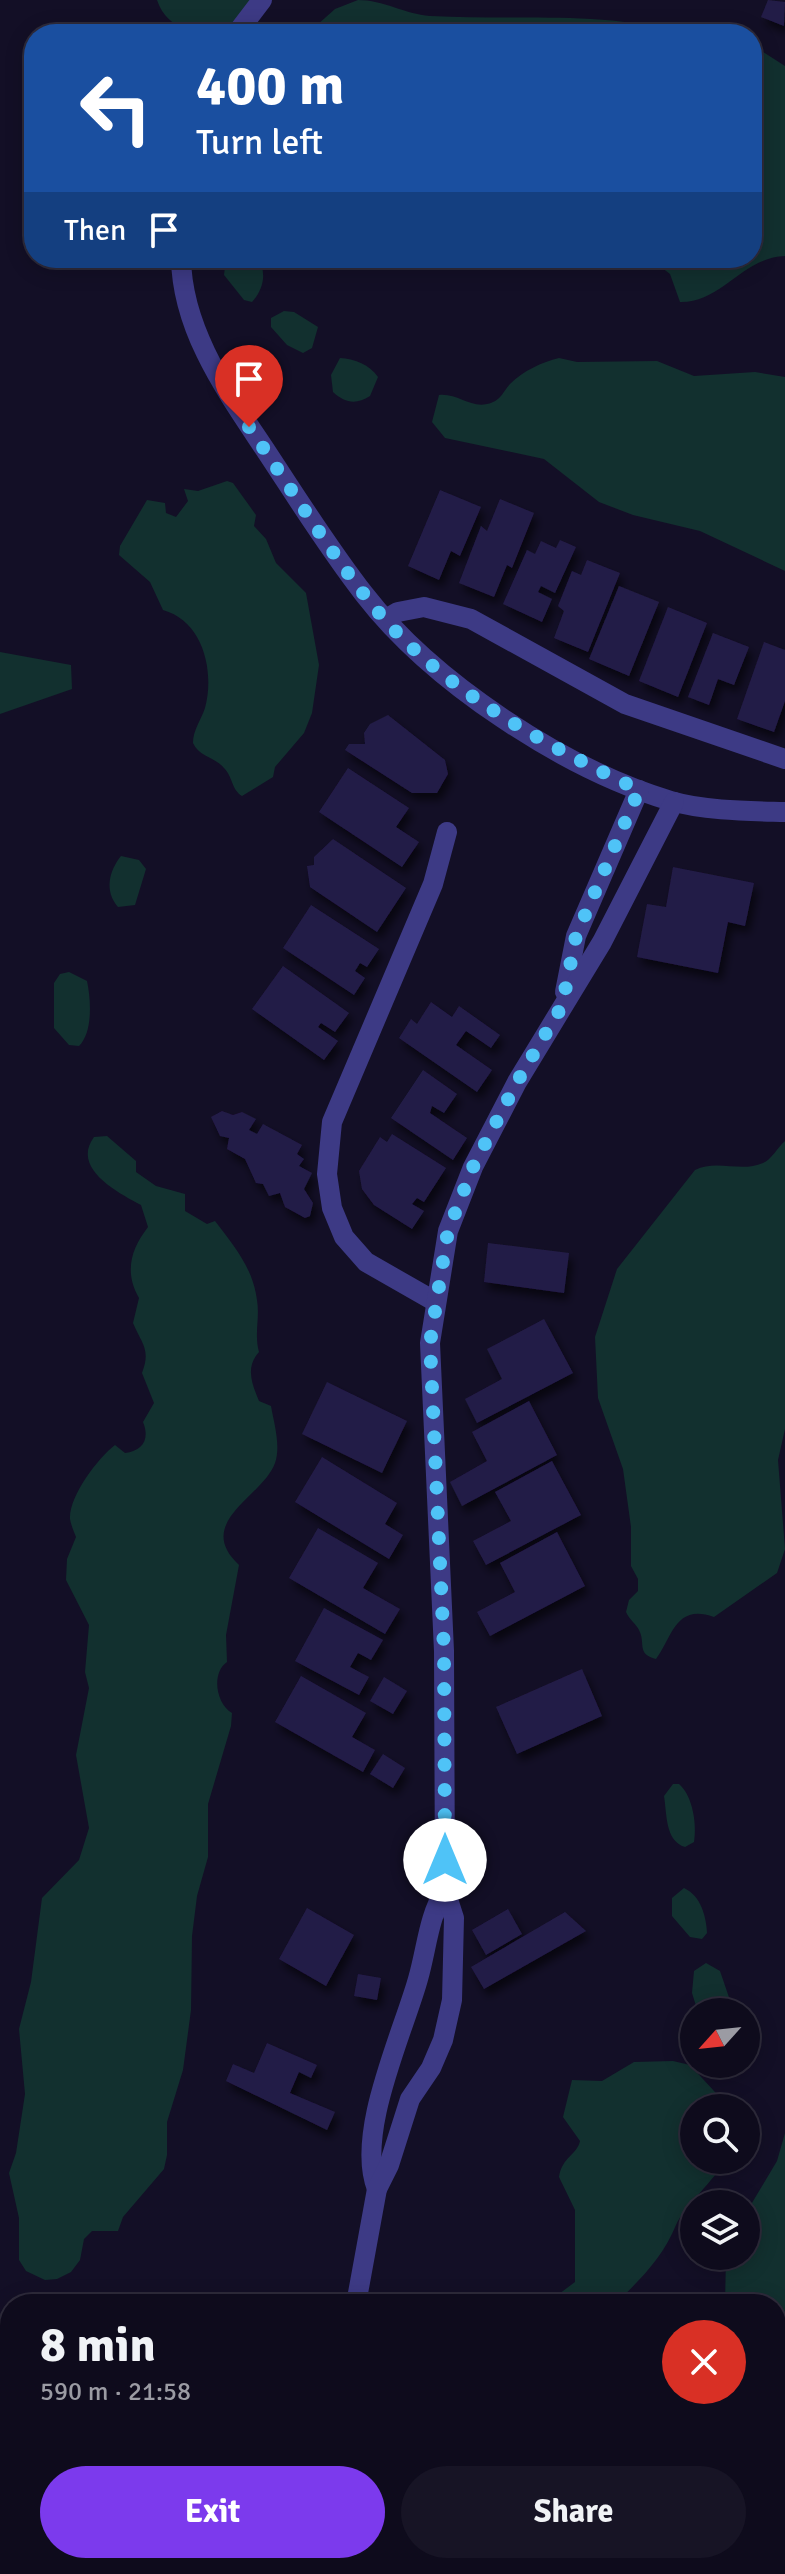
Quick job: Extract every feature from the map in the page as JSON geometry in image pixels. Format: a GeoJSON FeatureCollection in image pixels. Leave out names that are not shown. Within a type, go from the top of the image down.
{"type":"FeatureCollection","features":[{"type":"Feature","properties":{"kind":"street"},"geometry":{"type":"LineString","coordinates":[[244,24],[262,0]]}},
{"type":"Feature","properties":{"kind":"street"},"geometry":{"type":"LineString","coordinates":[[183,268],[192,315],[224,390],[364,595],[436,668],[490,710],[539,741],[639,790],[674,802],[785,812]]}},
{"type":"Feature","properties":{"kind":"street"},"geometry":{"type":"LineString","coordinates":[[386,619],[398,612],[424,607],[471,619],[625,704],[785,759]]}},
{"type":"Feature","properties":{"kind":"street"},"geometry":{"type":"LineString","coordinates":[[562,1006],[576,936],[639,790]]}},
{"type":"Feature","properties":{"kind":"street"},"geometry":{"type":"LineString","coordinates":[[358,2294],[377,2189],[389,2165],[410,2099],[431,2068],[443,2040],[452,2000],[454,1918],[445,1890],[444,1651],[430,1343],[448,1231],[473,1167],[517,1082],[602,942],[674,802]]}},
{"type":"Feature","properties":{"kind":"street"},"geometry":{"type":"LineString","coordinates":[[436,1302],[366,1262],[344,1237],[332,1208],[327,1174],[332,1122],[433,884],[447,832]]}},
{"type":"Feature","properties":{"kind":"street"},"geometry":{"type":"LineString","coordinates":[[377,2189],[371,2157],[387,2070],[417,1981],[433,1909],[445,1890]]}},
{"type":"Feature","properties":{"kind":"green space"},"geometry":{"type":"Polygon","coordinates":[[[157,0],[252,0],[234,24],[175,24],[162,11],[157,0]]]}},
{"type":"Feature","properties":{"kind":"green space"},"geometry":{"type":"Polygon","coordinates":[[[358,0],[430,16],[591,19],[636,24],[318,24],[335,9],[358,0]]]}},
{"type":"Feature","properties":{"kind":"green space"},"geometry":{"type":"Polygon","coordinates":[[[762,51],[785,66],[785,256],[762,262],[762,51]]]}},
{"type":"Feature","properties":{"kind":"green space"},"geometry":{"type":"Polygon","coordinates":[[[225,268],[262,268],[263,281],[252,302],[244,300],[224,275],[225,268]]]}},
{"type":"Feature","properties":{"kind":"green space"},"geometry":{"type":"Polygon","coordinates":[[[662,268],[750,268],[708,295],[680,302],[670,274],[662,268]]]}},
{"type":"Feature","properties":{"kind":"green space"},"geometry":{"type":"Polygon","coordinates":[[[284,311],[294,312],[318,327],[312,348],[303,353],[287,345],[271,327],[271,318],[284,311]]]}},
{"type":"Feature","properties":{"kind":"green space"},"geometry":{"type":"Polygon","coordinates":[[[340,358],[361,363],[378,377],[370,396],[351,402],[333,392],[331,375],[340,358]]]}},
{"type":"Feature","properties":{"kind":"green space"},"geometry":{"type":"Polygon","coordinates":[[[559,358],[577,362],[657,361],[694,376],[755,372],[785,377],[785,571],[700,531],[633,515],[599,502],[544,459],[445,438],[432,422],[439,395],[481,405],[492,403],[521,375],[559,358]]]}},
{"type":"Feature","properties":{"kind":"green space"},"geometry":{"type":"Polygon","coordinates":[[[227,481],[233,483],[256,515],[254,526],[266,539],[276,563],[306,593],[319,665],[312,713],[304,733],[275,767],[273,777],[242,796],[224,768],[199,751],[193,743],[208,694],[207,664],[197,636],[177,616],[163,610],[150,582],[119,555],[120,546],[147,500],[165,503],[166,513],[176,517],[188,501],[184,489],[198,491],[227,481]]]}},
{"type":"Feature","properties":{"kind":"green space"},"geometry":{"type":"Polygon","coordinates":[[[0,652],[71,665],[72,689],[0,714],[0,652]]]}},
{"type":"Feature","properties":{"kind":"green space"},"geometry":{"type":"Polygon","coordinates":[[[121,856],[139,860],[146,869],[135,905],[118,907],[111,894],[110,881],[121,856]]]}},
{"type":"Feature","properties":{"kind":"green space"},"geometry":{"type":"Polygon","coordinates":[[[69,972],[87,981],[89,1024],[79,1046],[69,1045],[54,1028],[54,983],[60,974],[69,972]]]}},
{"type":"Feature","properties":{"kind":"green space"},"geometry":{"type":"Polygon","coordinates":[[[107,1136],[136,1161],[136,1172],[156,1186],[185,1194],[185,1211],[207,1224],[215,1221],[247,1268],[258,1307],[259,1352],[252,1364],[251,1376],[259,1401],[271,1406],[277,1449],[275,1463],[268,1475],[235,1511],[227,1523],[224,1536],[227,1550],[239,1565],[226,1635],[227,1662],[217,1681],[222,1703],[232,1713],[231,1726],[208,1804],[208,1857],[197,1896],[192,1936],[191,2010],[183,2070],[167,2122],[164,2169],[123,2217],[118,2231],[92,2231],[84,2239],[80,2260],[71,2272],[57,2279],[45,2280],[26,2271],[19,2260],[19,2218],[9,2173],[16,2153],[25,2094],[19,2029],[31,1982],[42,1898],[79,1860],[89,1828],[76,1755],[89,1688],[85,1672],[89,1625],[66,1580],[67,1559],[76,1537],[70,1519],[71,1510],[86,1478],[108,1451],[115,1445],[125,1453],[140,1447],[146,1434],[143,1422],[154,1403],[142,1373],[146,1358],[144,1347],[133,1323],[139,1298],[131,1270],[137,1244],[148,1227],[141,1205],[110,1186],[92,1169],[88,1148],[94,1137],[107,1136]]]}},
{"type":"Feature","properties":{"kind":"green space"},"geometry":{"type":"Polygon","coordinates":[[[785,1141],[785,1429],[778,1460],[785,1549],[777,1573],[714,1617],[701,1614],[683,1619],[676,1625],[656,1659],[644,1651],[639,1630],[626,1612],[629,1600],[638,1591],[638,1579],[631,1566],[631,1527],[623,1469],[598,1398],[595,1337],[617,1269],[695,1170],[712,1166],[755,1166],[769,1159],[785,1141]]]}},
{"type":"Feature","properties":{"kind":"green space"},"geometry":{"type":"Polygon","coordinates":[[[673,1784],[679,1784],[684,1789],[693,1811],[694,1842],[685,1847],[678,1844],[670,1833],[667,1818],[664,1796],[673,1784]]]}},
{"type":"Feature","properties":{"kind":"green space"},"geometry":{"type":"Polygon","coordinates":[[[684,1888],[695,1896],[704,1913],[707,1933],[702,1939],[690,1937],[672,1916],[672,1898],[684,1888]]]}},
{"type":"Feature","properties":{"kind":"green space"},"geometry":{"type":"Polygon","coordinates":[[[706,1963],[720,1971],[729,1998],[694,1998],[694,1971],[706,1963]]]}},
{"type":"Feature","properties":{"kind":"green space"},"geometry":{"type":"Polygon","coordinates":[[[634,2062],[680,2063],[680,2078],[702,2078],[717,2094],[680,2094],[680,2174],[716,2174],[703,2190],[680,2190],[680,2218],[671,2237],[658,2257],[625,2294],[559,2294],[575,2282],[575,2210],[559,2177],[563,2165],[580,2141],[563,2117],[572,2080],[602,2081],[634,2062]]]}},
{"type":"Feature","properties":{"kind":"green space"},"geometry":{"type":"Polygon","coordinates":[[[785,2133],[785,2294],[725,2294],[726,2270],[760,2270],[760,2190],[777,2161],[785,2133]]]}},
{"type":"Feature","properties":{"kind":"building"},"geometry":{"type":"Polygon","coordinates":[[[768,0],[785,2],[784,26],[761,17],[768,0]]]}},
{"type":"Feature","properties":{"kind":"building"},"geometry":{"type":"Polygon","coordinates":[[[440,490],[481,507],[460,556],[451,551],[439,580],[408,566],[440,490]]]}},
{"type":"Feature","properties":{"kind":"building"},"geometry":{"type":"Polygon","coordinates":[[[500,499],[534,513],[512,568],[507,565],[494,597],[459,583],[481,526],[487,531],[500,499]]]}},
{"type":"Feature","properties":{"kind":"building"},"geometry":{"type":"Polygon","coordinates":[[[560,540],[576,547],[555,593],[541,586],[538,592],[552,599],[542,622],[503,604],[527,550],[535,554],[541,541],[556,548],[560,540]]]}},
{"type":"Feature","properties":{"kind":"building"},"geometry":{"type":"Polygon","coordinates":[[[587,560],[620,573],[588,652],[554,638],[564,611],[558,606],[572,571],[581,575],[587,560]]]}},
{"type":"Feature","properties":{"kind":"building"},"geometry":{"type":"Polygon","coordinates":[[[619,586],[659,602],[629,676],[589,659],[619,586]]]}},
{"type":"Feature","properties":{"kind":"building"},"geometry":{"type":"Polygon","coordinates":[[[668,607],[707,623],[678,697],[639,681],[668,607]]]}},
{"type":"Feature","properties":{"kind":"building"},"geometry":{"type":"Polygon","coordinates":[[[713,633],[749,647],[734,685],[718,679],[709,705],[688,697],[713,633]]]}},
{"type":"Feature","properties":{"kind":"building"},"geometry":{"type":"Polygon","coordinates":[[[764,642],[785,650],[785,701],[774,732],[737,719],[764,642]]]}},
{"type":"Feature","properties":{"kind":"building"},"geometry":{"type":"Polygon","coordinates":[[[388,715],[445,760],[448,774],[437,793],[412,793],[345,750],[349,744],[365,744],[364,733],[370,724],[388,715]]]}},
{"type":"Feature","properties":{"kind":"building"},"geometry":{"type":"Polygon","coordinates":[[[348,768],[409,808],[396,827],[419,842],[402,867],[319,812],[348,768]]]}},
{"type":"Feature","properties":{"kind":"building"},"geometry":{"type":"Polygon","coordinates":[[[333,839],[406,888],[377,932],[310,887],[307,866],[314,865],[314,857],[333,839]]]}},
{"type":"Feature","properties":{"kind":"building"},"geometry":{"type":"Polygon","coordinates":[[[673,867],[754,883],[745,926],[728,922],[718,973],[637,957],[647,904],[666,907],[673,867]]]}},
{"type":"Feature","properties":{"kind":"building"},"geometry":{"type":"Polygon","coordinates":[[[311,905],[379,949],[367,967],[360,963],[355,971],[365,978],[354,995],[283,948],[311,905]]]}},
{"type":"Feature","properties":{"kind":"building"},"geometry":{"type":"Polygon","coordinates":[[[283,966],[349,1013],[335,1032],[321,1023],[318,1027],[338,1041],[324,1060],[252,1009],[283,966]]]}},
{"type":"Feature","properties":{"kind":"building"},"geometry":{"type":"Polygon","coordinates":[[[431,1002],[452,1017],[459,1006],[500,1035],[491,1048],[466,1031],[456,1045],[492,1070],[477,1092],[399,1038],[411,1019],[417,1024],[431,1002]]]}},
{"type":"Feature","properties":{"kind":"building"},"geometry":{"type":"Polygon","coordinates":[[[423,1070],[457,1094],[444,1113],[432,1106],[430,1113],[467,1138],[453,1160],[391,1118],[423,1070]]]}},
{"type":"Feature","properties":{"kind":"building"},"geometry":{"type":"Polygon","coordinates":[[[222,1111],[233,1115],[242,1112],[256,1119],[249,1130],[257,1134],[263,1124],[302,1145],[297,1154],[304,1159],[299,1166],[312,1173],[304,1189],[313,1203],[310,1216],[305,1218],[285,1207],[280,1193],[269,1196],[263,1184],[256,1183],[245,1159],[227,1149],[229,1138],[220,1136],[211,1117],[222,1111]]]}},
{"type":"Feature","properties":{"kind":"building"},"geometry":{"type":"Polygon","coordinates":[[[392,1134],[446,1168],[424,1202],[417,1198],[412,1204],[424,1211],[412,1229],[374,1205],[362,1189],[359,1171],[380,1137],[387,1142],[392,1134]]]}},
{"type":"Feature","properties":{"kind":"building"},"geometry":{"type":"Polygon","coordinates":[[[488,1243],[569,1253],[564,1293],[484,1282],[488,1243]]]}},
{"type":"Feature","properties":{"kind":"building"},"geometry":{"type":"Polygon","coordinates":[[[544,1319],[573,1373],[477,1423],[465,1399],[502,1379],[487,1349],[544,1319]]]}},
{"type":"Feature","properties":{"kind":"building"},"geometry":{"type":"Polygon","coordinates":[[[327,1382],[407,1421],[382,1473],[302,1434],[327,1382]]]}},
{"type":"Feature","properties":{"kind":"building"},"geometry":{"type":"Polygon","coordinates":[[[529,1401],[557,1455],[462,1506],[450,1482],[487,1461],[472,1432],[529,1401]]]}},
{"type":"Feature","properties":{"kind":"building"},"geometry":{"type":"Polygon","coordinates":[[[322,1457],[397,1503],[385,1524],[403,1535],[389,1559],[295,1502],[322,1457]]]}},
{"type":"Feature","properties":{"kind":"building"},"geometry":{"type":"Polygon","coordinates":[[[552,1461],[581,1515],[486,1565],[473,1541],[511,1521],[495,1492],[552,1461]]]}},
{"type":"Feature","properties":{"kind":"building"},"geometry":{"type":"Polygon","coordinates":[[[318,1528],[378,1563],[363,1588],[400,1609],[385,1634],[289,1578],[318,1528]]]}},
{"type":"Feature","properties":{"kind":"building"},"geometry":{"type":"Polygon","coordinates":[[[557,1532],[585,1586],[490,1636],[477,1612],[515,1592],[500,1563],[557,1532]]]}},
{"type":"Feature","properties":{"kind":"building"},"geometry":{"type":"Polygon","coordinates":[[[324,1608],[383,1640],[371,1660],[358,1653],[350,1667],[369,1677],[359,1695],[295,1661],[324,1608]]]}},
{"type":"Feature","properties":{"kind":"building"},"geometry":{"type":"Polygon","coordinates":[[[582,1669],[602,1716],[517,1754],[496,1707],[582,1669]]]}},
{"type":"Feature","properties":{"kind":"building"},"geometry":{"type":"Polygon","coordinates":[[[301,1676],[366,1713],[352,1737],[375,1750],[363,1772],[275,1722],[301,1676]]]}},
{"type":"Feature","properties":{"kind":"building"},"geometry":{"type":"Polygon","coordinates":[[[384,1677],[407,1691],[393,1714],[370,1701],[384,1677]]]}},
{"type":"Feature","properties":{"kind":"building"},"geometry":{"type":"Polygon","coordinates":[[[383,1754],[405,1768],[393,1788],[370,1774],[383,1754]]]}},
{"type":"Feature","properties":{"kind":"building"},"geometry":{"type":"Polygon","coordinates":[[[307,1908],[354,1935],[326,1986],[279,1959],[307,1908]]]}},
{"type":"Feature","properties":{"kind":"building"},"geometry":{"type":"Polygon","coordinates":[[[508,1909],[522,1934],[486,1955],[472,1930],[508,1909]]]}},
{"type":"Feature","properties":{"kind":"building"},"geometry":{"type":"Polygon","coordinates":[[[565,1912],[586,1931],[484,1989],[471,1967],[565,1912]]]}},
{"type":"Feature","properties":{"kind":"building"},"geometry":{"type":"Polygon","coordinates":[[[358,1974],[381,1978],[377,2000],[354,1996],[358,1974]]]}},
{"type":"Feature","properties":{"kind":"building"},"geometry":{"type":"Polygon","coordinates":[[[267,2043],[317,2065],[311,2078],[299,2072],[290,2093],[335,2112],[327,2130],[226,2081],[233,2064],[254,2073],[267,2043]]]}},
{"type":"Feature","properties":{"kind":"route"},"geometry":{"type":"LineString","coordinates":[[249,427],[364,595],[436,668],[490,710],[539,741],[639,790],[604,864],[576,936],[562,1006],[517,1082],[473,1167],[448,1231],[430,1343],[444,1651],[445,1860]]}}]}
